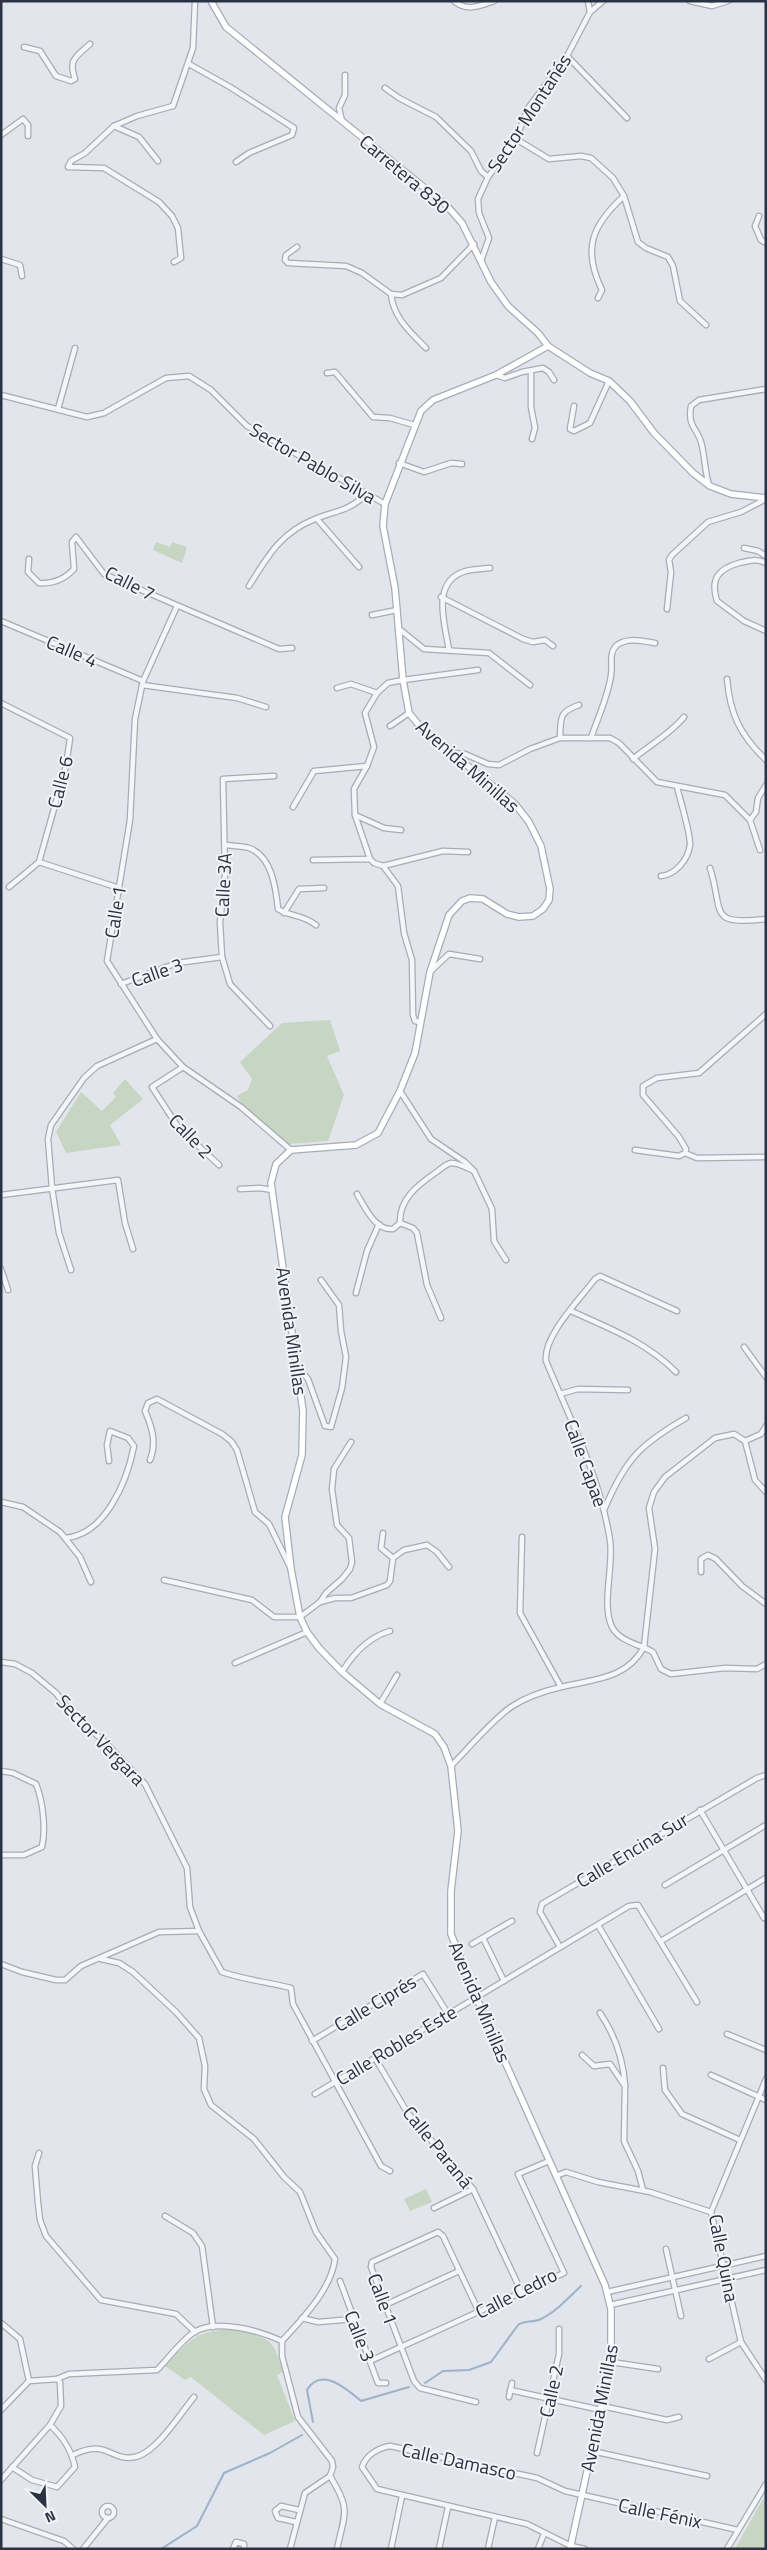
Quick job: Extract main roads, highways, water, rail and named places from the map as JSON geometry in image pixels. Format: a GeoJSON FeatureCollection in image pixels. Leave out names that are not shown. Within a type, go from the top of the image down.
{"type":"FeatureCollection","features":[{"type":"Feature","properties":{"kind":"waterway"},"geometry":{"type":"LineString","coordinates":[[425,2383],[443,2371],[469,2370],[491,2362],[518,2325],[538,2320],[552,2313],[581,2286]]}},
{"type":"Feature","properties":{"kind":"waterway"},"geometry":{"type":"LineString","coordinates":[[313,2422],[307,2390],[313,2383],[319,2380],[334,2382],[361,2401],[409,2387]]}},
{"type":"Feature","properties":{"kind":"waterway"},"geometry":{"type":"LineString","coordinates":[[161,2549],[197,2526],[224,2473],[270,2453],[302,2435]]}}]}
